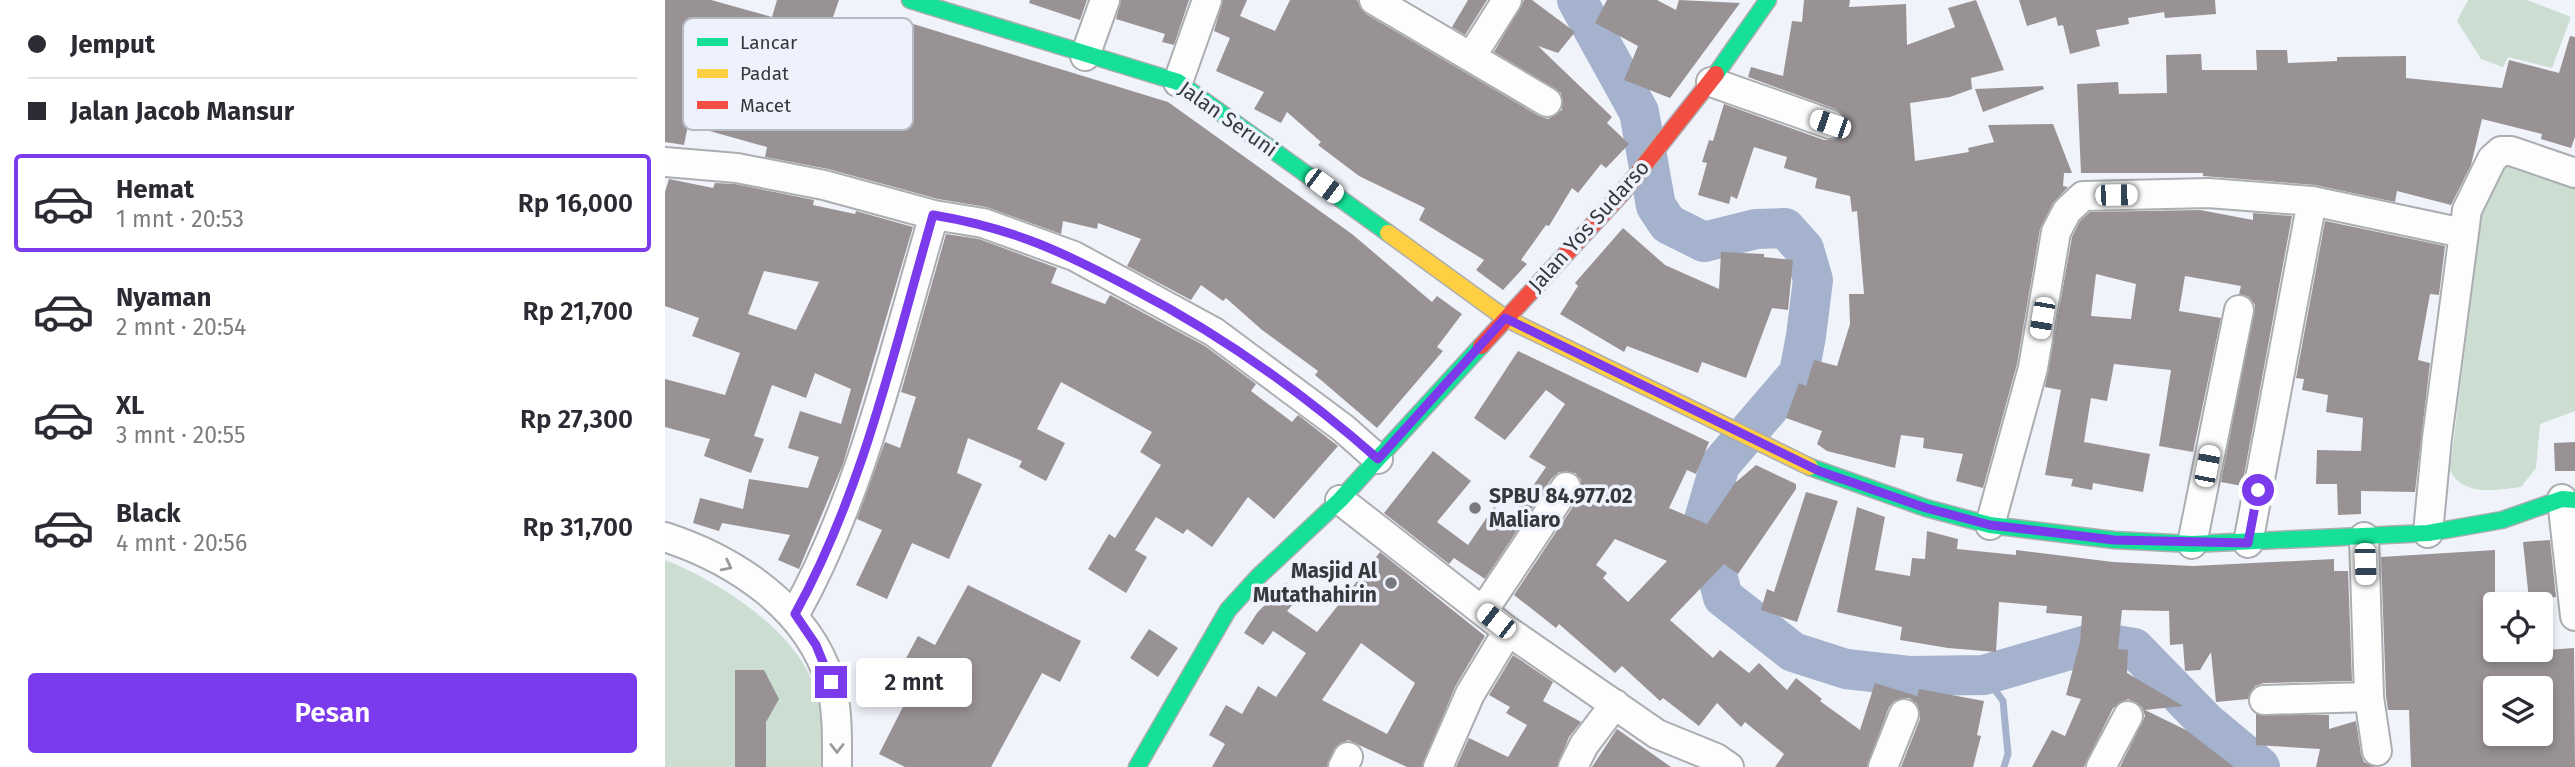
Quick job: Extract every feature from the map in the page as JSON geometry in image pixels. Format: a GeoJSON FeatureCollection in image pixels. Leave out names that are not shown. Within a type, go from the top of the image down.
{"type":"FeatureCollection","features":[{"type":"Feature","properties":{"kind":"street","name":"Jalan Seruni"},"geometry":{"type":"LineString","coordinates":[[910,0],[1085,56],[1178,82],[1505,318],[1685,403],[1745,438],[1819,471],[1878,493],[1990,525],[2114,540],[2192,544],[2428,533],[2502,520],[2569,500]]}},
{"type":"Feature","properties":{"kind":"street"},"geometry":{"type":"LineString","coordinates":[[1085,56],[1105,0]]}},
{"type":"Feature","properties":{"kind":"street"},"geometry":{"type":"LineString","coordinates":[[1178,82],[1207,0]]}},
{"type":"Feature","properties":{"kind":"street"},"geometry":{"type":"LineString","coordinates":[[1374,0],[1547,102]]}},
{"type":"Feature","properties":{"kind":"street"},"geometry":{"type":"LineString","coordinates":[[1471,57],[1507,0]]}},
{"type":"Feature","properties":{"kind":"street","name":"Jalan Yos Sudarso"},"geometry":{"type":"LineString","coordinates":[[1137,767],[1228,610],[1259,576],[1340,500],[1623,192],[1711,82],[1763,1]]}},
{"type":"Feature","properties":{"kind":"street"},"geometry":{"type":"LineString","coordinates":[[1711,82],[1830,124]]}},
{"type":"Feature","properties":{"kind":"street"},"geometry":{"type":"LineString","coordinates":[[2428,533],[2463,233],[2471,197],[2492,159],[2501,151],[2511,151],[2575,173]]}},
{"type":"Feature","properties":{"kind":"street"},"geometry":{"type":"LineString","coordinates":[[665,162],[775,174],[933,215],[983,223],[1034,240],[1074,257],[1214,332],[1343,428],[1378,459]]}},
{"type":"Feature","properties":{"kind":"street"},"geometry":{"type":"LineString","coordinates":[[1990,525],[2033,368],[2056,232],[2067,211],[2083,196],[2208,193],[2312,201],[2463,233]]}},
{"type":"Feature","properties":{"kind":"street"},"geometry":{"type":"LineString","coordinates":[[2248,543],[2312,201]]}},
{"type":"Feature","properties":{"kind":"street"},"geometry":{"type":"LineString","coordinates":[[795,614],[828,550],[854,481],[933,215]]}},
{"type":"Feature","properties":{"kind":"street"},"geometry":{"type":"LineString","coordinates":[[2192,544],[2239,310]]}},
{"type":"Feature","properties":{"kind":"street"},"geometry":{"type":"LineString","coordinates":[[1483,611],[1566,488]]}},
{"type":"Feature","properties":{"kind":"street"},"geometry":{"type":"LineString","coordinates":[[1340,500],[1509,631],[1657,734],[1716,758],[1729,767]]}},
{"type":"Feature","properties":{"kind":"street"},"geometry":{"type":"LineString","coordinates":[[2569,500],[2575,616]]}},
{"type":"Feature","properties":{"kind":"street"},"geometry":{"type":"LineString","coordinates":[[665,537],[746,575],[795,614],[816,645],[831,682],[837,767]]}},
{"type":"Feature","properties":{"kind":"street"},"geometry":{"type":"LineString","coordinates":[[2364,537],[2368,698],[2377,751]]}},
{"type":"Feature","properties":{"kind":"street"},"geometry":{"type":"LineString","coordinates":[[1437,767],[1470,694],[1509,631]]}},
{"type":"Feature","properties":{"kind":"street"},"geometry":{"type":"LineString","coordinates":[[2264,700],[2368,698]]}},
{"type":"Feature","properties":{"kind":"street"},"geometry":{"type":"LineString","coordinates":[[1573,767],[1584,745],[1615,704]]}},
{"type":"Feature","properties":{"kind":"street"},"geometry":{"type":"LineString","coordinates":[[1883,767],[1904,715]]}},
{"type":"Feature","properties":{"kind":"street"},"geometry":{"type":"LineString","coordinates":[[2101,767],[2128,716]]}},
{"type":"Feature","properties":{"kind":"green space"},"geometry":{"type":"Polygon","coordinates":[[[2468,0],[2527,0],[2571,17],[2552,68],[2508,57],[2503,67],[2481,59],[2457,21],[2468,0]]]}},
{"type":"Feature","properties":{"kind":"green space"},"geometry":{"type":"Polygon","coordinates":[[[2500,155],[2575,168],[2575,411],[2540,424],[2536,468],[2521,487],[2481,490],[2463,484],[2450,470],[2486,176],[2500,155]]]}},
{"type":"Feature","properties":{"kind":"green space"},"geometry":{"type":"Polygon","coordinates":[[[665,560],[732,595],[775,629],[793,649],[807,670],[816,692],[822,729],[823,767],[665,767],[665,560]]]}},
{"type":"Feature","properties":{"kind":"building"},"geometry":{"type":"Polygon","coordinates":[[[665,0],[711,0],[772,17],[777,0],[839,0],[833,17],[835,18],[683,18],[683,130],[687,130],[684,145],[665,142],[665,0]]]}},
{"type":"Feature","properties":{"kind":"building"},"geometry":{"type":"Polygon","coordinates":[[[1030,0],[1087,0],[1080,20],[1029,3],[1030,0]]]}},
{"type":"Feature","properties":{"kind":"building"},"geometry":{"type":"Polygon","coordinates":[[[1121,0],[1189,0],[1174,45],[1162,42],[1165,34],[1116,19],[1121,0]]]}},
{"type":"Feature","properties":{"kind":"building"},"geometry":{"type":"Polygon","coordinates":[[[1223,0],[1247,0],[1240,16],[1275,31],[1290,0],[1357,0],[1366,14],[1548,119],[1562,110],[1561,93],[1494,52],[1524,0],[1532,0],[1575,32],[1558,53],[1538,46],[1612,117],[1607,123],[1629,144],[1606,168],[1601,164],[1578,193],[1572,188],[1549,226],[1546,225],[1521,260],[1527,264],[1503,290],[1476,270],[1484,260],[1419,220],[1425,208],[1359,176],[1318,145],[1321,142],[1287,112],[1281,123],[1254,109],[1264,92],[1216,71],[1230,38],[1214,31],[1223,0]]]}},
{"type":"Feature","properties":{"kind":"building"},"geometry":{"type":"Polygon","coordinates":[[[1468,0],[1487,0],[1465,35],[1452,27],[1468,0]]]}},
{"type":"Feature","properties":{"kind":"building"},"geometry":{"type":"Polygon","coordinates":[[[1607,0],[1657,0],[1676,10],[1679,0],[1740,3],[1670,98],[1624,80],[1638,46],[1595,23],[1607,0]]]}},
{"type":"Feature","properties":{"kind":"building"},"geometry":{"type":"Polygon","coordinates":[[[1804,0],[1850,0],[1849,7],[1906,4],[1907,45],[1955,27],[1948,8],[1976,0],[2004,70],[1971,78],[1972,89],[1950,97],[1910,103],[1915,161],[1969,152],[1968,148],[1994,142],[1988,125],[2053,124],[2072,173],[2064,173],[2063,186],[2068,187],[2053,203],[2040,229],[2017,364],[1983,488],[1956,481],[1963,454],[1923,448],[1924,438],[1901,435],[1895,468],[1827,451],[1817,444],[1822,431],[1786,418],[1799,383],[1806,386],[1814,360],[1837,366],[1850,324],[1849,294],[1864,294],[1857,211],[1852,212],[1850,196],[1815,188],[1817,178],[1784,168],[1787,157],[1754,147],[1737,199],[1731,196],[1729,204],[1698,195],[1707,163],[1702,162],[1709,140],[1713,141],[1724,104],[1824,140],[1834,140],[1845,130],[1846,120],[1836,109],[1748,77],[1751,67],[1783,76],[1792,21],[1802,22],[1804,0]]]}},
{"type":"Feature","properties":{"kind":"building"},"geometry":{"type":"Polygon","coordinates":[[[2019,0],[2215,0],[2216,14],[2165,18],[2164,12],[2128,18],[2129,24],[2096,30],[2100,46],[2070,54],[2063,25],[2058,26],[2056,17],[2027,26],[2019,0]]]}},
{"type":"Feature","properties":{"kind":"building"},"geometry":{"type":"Polygon","coordinates":[[[913,24],[1168,102],[1352,234],[1432,302],[1437,296],[1462,314],[1437,347],[1443,351],[1377,428],[1315,375],[1318,371],[1262,330],[1226,298],[1223,301],[1201,285],[1191,300],[1127,266],[1141,239],[1098,223],[1097,229],[1063,221],[1061,234],[986,207],[938,199],[828,169],[765,157],[767,147],[706,130],[913,130],[913,24]]]}},
{"type":"Feature","properties":{"kind":"building"},"geometry":{"type":"Polygon","coordinates":[[[2570,36],[2575,37],[2575,137],[2571,148],[2541,139],[2542,134],[2482,119],[2471,165],[2451,205],[2397,191],[2395,202],[2315,185],[2203,176],[2203,173],[2081,173],[2077,84],[2118,82],[2119,94],[2167,93],[2166,55],[2201,54],[2202,70],[2257,70],[2256,50],[2287,50],[2288,63],[2337,61],[2337,57],[2406,56],[2406,78],[2502,88],[2509,60],[2559,73],[2570,36]]]}},
{"type":"Feature","properties":{"kind":"building"},"geometry":{"type":"Polygon","coordinates":[[[2043,86],[2044,89],[1983,112],[1975,89],[2043,86]]]}},
{"type":"Feature","properties":{"kind":"building"},"geometry":{"type":"Polygon","coordinates":[[[669,179],[713,188],[715,183],[735,184],[814,200],[813,205],[855,214],[856,211],[913,227],[843,464],[799,569],[778,560],[790,535],[722,523],[719,531],[693,523],[700,498],[743,509],[749,479],[808,488],[819,457],[788,448],[800,411],[841,424],[851,389],[815,373],[806,398],[772,385],[754,436],[764,439],[751,473],[704,456],[710,439],[665,427],[665,379],[725,395],[740,353],[692,336],[699,318],[665,306],[665,192],[669,179]],[[764,271],[748,314],[796,330],[819,282],[764,271]]]}},
{"type":"Feature","properties":{"kind":"building"},"geometry":{"type":"Polygon","coordinates":[[[2200,210],[2253,220],[2253,213],[2292,216],[2242,486],[2221,482],[2255,305],[2249,297],[2239,294],[2241,286],[2185,276],[2179,311],[2221,318],[2193,452],[2159,446],[2171,370],[2114,364],[2107,401],[2091,398],[2084,442],[2150,454],[2143,492],[2093,483],[2092,490],[2071,486],[2073,479],[2045,475],[2061,390],[2045,387],[2072,237],[2080,221],[2090,212],[2200,210]],[[2096,274],[2091,316],[2131,319],[2136,284],[2096,274]]]}},
{"type":"Feature","properties":{"kind":"building"},"geometry":{"type":"Polygon","coordinates":[[[2325,221],[2445,246],[2439,295],[2430,294],[2418,360],[2430,363],[2415,492],[2361,491],[2361,514],[2338,515],[2337,484],[2316,484],[2317,450],[2361,451],[2363,418],[2326,412],[2328,395],[2302,390],[2304,379],[2296,378],[2325,221]]]}},
{"type":"Feature","properties":{"kind":"building"},"geometry":{"type":"Polygon","coordinates":[[[1623,228],[1665,265],[1719,289],[1721,252],[1764,254],[1764,257],[1793,260],[1788,310],[1772,308],[1746,378],[1702,362],[1698,373],[1627,346],[1624,352],[1560,314],[1578,286],[1575,283],[1623,228]]]}},
{"type":"Feature","properties":{"kind":"building"},"geometry":{"type":"Polygon","coordinates":[[[946,234],[979,239],[1057,268],[1051,283],[1105,304],[1110,295],[1205,346],[1256,384],[1251,391],[1292,422],[1298,415],[1338,446],[1274,519],[1248,497],[1212,547],[1187,529],[1183,534],[1156,517],[1135,550],[1147,557],[1126,593],[1088,569],[1109,534],[1115,538],[1161,465],[1140,452],[1152,432],[1061,382],[1037,429],[1065,443],[1046,481],[1019,467],[1022,461],[968,438],[957,473],[982,484],[949,559],[912,543],[887,599],[856,585],[882,530],[857,519],[885,442],[900,448],[916,397],[901,392],[946,234]]]}},
{"type":"Feature","properties":{"kind":"building"},"geometry":{"type":"Polygon","coordinates":[[[1518,351],[1709,442],[1696,474],[1687,470],[1669,508],[1707,524],[1735,483],[1756,465],[1796,484],[1796,489],[1738,574],[1724,564],[1670,620],[1713,658],[1720,650],[1749,673],[1759,663],[1787,690],[1796,678],[1822,699],[1820,701],[1860,730],[1875,683],[1917,696],[1919,689],[1984,701],[1977,735],[1981,736],[1973,767],[1901,767],[1920,719],[1917,704],[1909,698],[1894,701],[1889,707],[1867,767],[1775,767],[1784,754],[1745,722],[1741,727],[1717,703],[1699,726],[1663,698],[1660,701],[1622,666],[1615,673],[1559,624],[1556,628],[1514,595],[1580,496],[1581,480],[1575,473],[1559,472],[1552,478],[1485,579],[1454,558],[1449,564],[1384,513],[1433,451],[1471,481],[1437,522],[1468,545],[1494,507],[1511,518],[1546,467],[1529,457],[1565,404],[1546,390],[1505,440],[1474,418],[1518,351]],[[1615,539],[1596,565],[1607,573],[1603,578],[1628,602],[1667,561],[1615,539]]]}},
{"type":"Feature","properties":{"kind":"building"},"geometry":{"type":"Polygon","coordinates":[[[2575,442],[2575,471],[2555,471],[2554,443],[2575,442]]]}},
{"type":"Feature","properties":{"kind":"building"},"geometry":{"type":"Polygon","coordinates":[[[1806,492],[1838,501],[1797,622],[1761,610],[1767,589],[1774,592],[1806,492]]]}},
{"type":"Feature","properties":{"kind":"building"},"geometry":{"type":"Polygon","coordinates":[[[1857,507],[1885,517],[1875,570],[1910,576],[1912,558],[1925,559],[1927,531],[1958,539],[1957,549],[2016,555],[2016,550],[2113,562],[2193,566],[2334,559],[2334,571],[2348,571],[2352,681],[2264,683],[2255,686],[2248,699],[2216,702],[2211,652],[2200,670],[2185,671],[2183,644],[2170,645],[2169,611],[2122,610],[2118,649],[2128,650],[2127,673],[2183,706],[2145,710],[2186,730],[2234,767],[2120,767],[2145,716],[2142,707],[2128,699],[2113,708],[2084,767],[2032,767],[2052,730],[2065,736],[2081,699],[2066,695],[2080,642],[2082,616],[2046,613],[2047,606],[1999,602],[1996,652],[1900,640],[1902,627],[1837,612],[1857,507]]]}},
{"type":"Feature","properties":{"kind":"building"},"geometry":{"type":"Polygon","coordinates":[[[2550,540],[2556,597],[2553,597],[2553,592],[2528,592],[2523,542],[2550,540]]]}},
{"type":"Feature","properties":{"kind":"building"},"geometry":{"type":"Polygon","coordinates":[[[2495,550],[2495,592],[2483,592],[2483,662],[2553,662],[2553,650],[2574,648],[2575,767],[2411,767],[2409,710],[2388,710],[2381,557],[2495,550]]]}},
{"type":"Feature","properties":{"kind":"building"},"geometry":{"type":"Polygon","coordinates":[[[1380,552],[1485,636],[1455,687],[1422,767],[1407,767],[1348,740],[1334,749],[1327,767],[1212,767],[1225,744],[1209,735],[1226,705],[1242,714],[1258,686],[1276,697],[1306,653],[1273,631],[1263,645],[1244,633],[1257,613],[1286,583],[1300,596],[1287,611],[1317,632],[1380,552]],[[1361,643],[1322,700],[1387,734],[1415,683],[1361,643]]]}},
{"type":"Feature","properties":{"kind":"building"},"geometry":{"type":"Polygon","coordinates":[[[968,585],[1081,641],[1060,682],[1042,673],[991,767],[905,767],[879,754],[915,683],[898,673],[918,636],[935,645],[968,585]]]}},
{"type":"Feature","properties":{"kind":"building"},"geometry":{"type":"Polygon","coordinates":[[[1149,629],[1178,648],[1158,677],[1130,658],[1149,629]]]}},
{"type":"Feature","properties":{"kind":"building"},"geometry":{"type":"Polygon","coordinates":[[[1513,655],[1553,682],[1543,701],[1581,722],[1569,737],[1557,767],[1456,767],[1469,738],[1508,757],[1527,725],[1506,713],[1510,707],[1489,695],[1513,655]]]}},
{"type":"Feature","properties":{"kind":"building"},"geometry":{"type":"Polygon","coordinates":[[[735,670],[764,670],[779,699],[766,722],[766,767],[735,767],[735,670]]]}},
{"type":"Feature","properties":{"kind":"building"},"geometry":{"type":"Polygon","coordinates":[[[2256,714],[2329,715],[2329,729],[2356,721],[2364,762],[2375,767],[2316,767],[2320,749],[2256,745],[2256,714]]]}},
{"type":"Feature","properties":{"kind":"building"},"geometry":{"type":"Polygon","coordinates":[[[1617,729],[1671,767],[1592,767],[1617,729]]]}},
{"type":"Feature","properties":{"kind":"waterway"},"geometry":{"type":"LineString","coordinates":[[1577,0],[1639,112],[1656,206],[1668,224],[1704,242],[1756,229],[1785,228],[1804,249],[1813,280],[1799,373],[1720,465],[1703,523],[1723,597],[1793,652],[1846,669],[1909,676],[1984,675],[2097,642],[2134,648],[2207,723],[2260,767]]}},
{"type":"Feature","properties":{"kind":"waterway"},"geometry":{"type":"LineString","coordinates":[[1984,675],[2003,701],[2008,754],[2004,767]]}},
{"type":"Feature","properties":{"kind":"traffic: fast"},"geometry":{"type":"LineString","coordinates":[[910,0],[1178,82],[1388,233]]}},
{"type":"Feature","properties":{"kind":"traffic: fast"},"geometry":{"type":"LineString","coordinates":[[1716,74],[1768,0]]}},
{"type":"Feature","properties":{"kind":"traffic: fast"},"geometry":{"type":"LineString","coordinates":[[1137,767],[1228,610],[1259,576],[1340,500],[1481,346]]}},
{"type":"Feature","properties":{"kind":"traffic: fast"},"geometry":{"type":"LineString","coordinates":[[1810,467],[1926,508],[1990,525],[2114,540],[2192,544],[2428,533],[2502,520],[2562,499],[2575,500]]}},
{"type":"Feature","properties":{"kind":"traffic: slow"},"geometry":{"type":"LineString","coordinates":[[1388,233],[1505,318],[1810,467]]}},
{"type":"Feature","properties":{"kind":"traffic: jam"},"geometry":{"type":"LineString","coordinates":[[1481,346],[1623,192],[1716,74]]}},
{"type":"Feature","properties":{"kind":"place","name":"SPBU 84.977.02 Maliaro"},"geometry":{"type":"Point","coordinates":[1475,508]}},
{"type":"Feature","properties":{"kind":"place","name":"Masjid Al Mutathahirin"},"geometry":{"type":"Point","coordinates":[1391,583]}},
{"type":"Feature","properties":{"kind":"route"},"geometry":{"type":"LineString","coordinates":[[831,682],[816,645],[795,614],[828,550],[854,481],[933,215],[983,223],[1034,240],[1074,257],[1170,307],[1214,332],[1343,428],[1378,459],[1505,318],[1685,403],[1745,438],[1819,471],[1878,493],[1990,525],[2114,540],[2192,544],[2248,543],[2258,490]]}}]}
